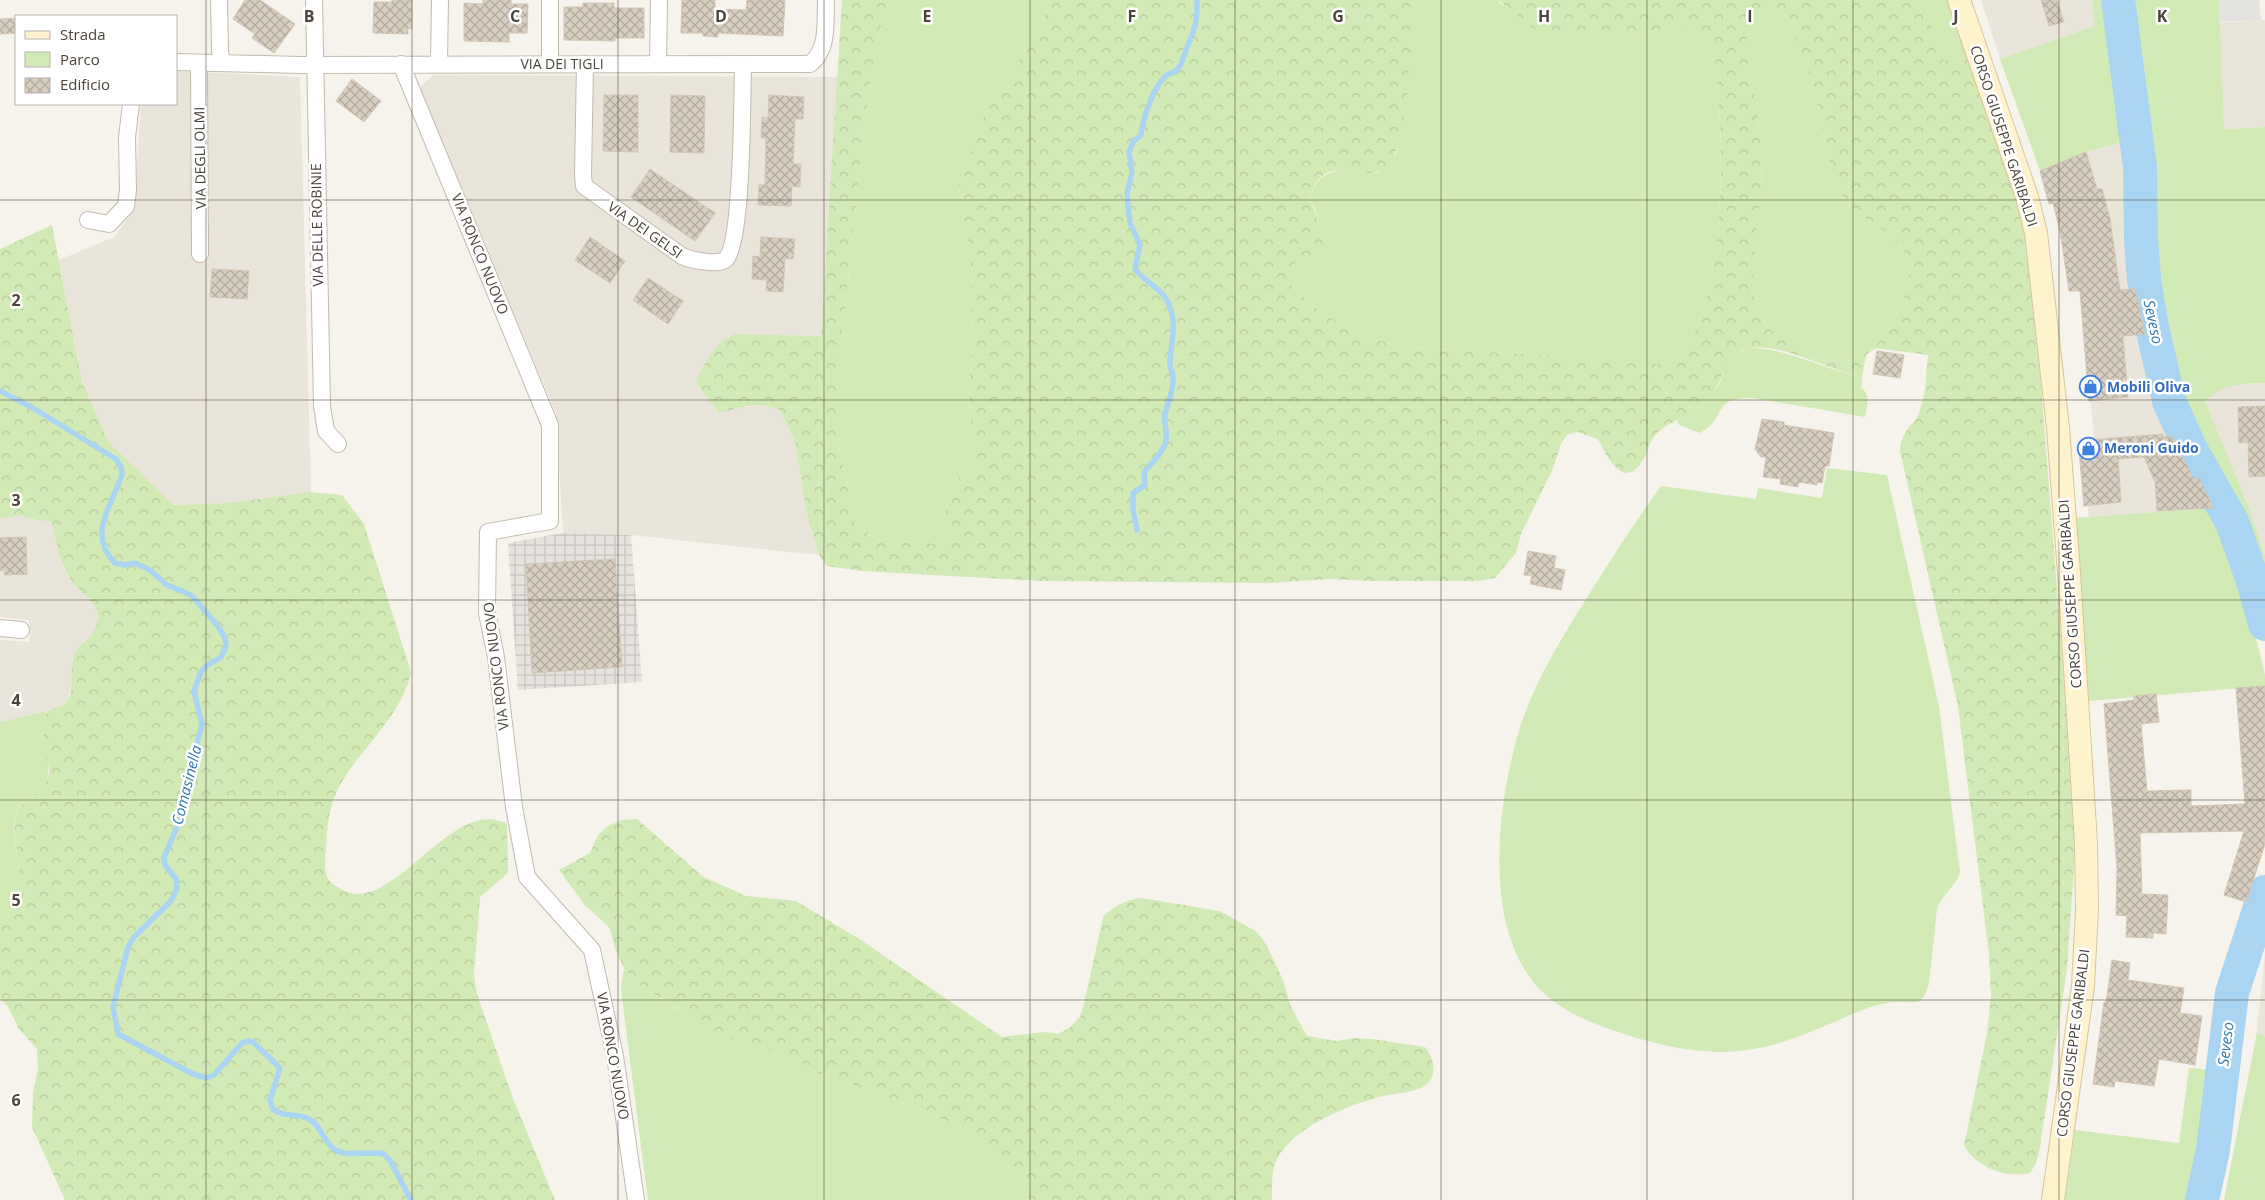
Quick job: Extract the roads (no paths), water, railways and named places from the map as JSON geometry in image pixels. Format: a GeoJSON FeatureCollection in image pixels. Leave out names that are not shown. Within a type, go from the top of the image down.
{"type":"FeatureCollection","features":[{"type":"Feature","properties":{"kind":"main road","name":"CORSO GIUSEPPE GARIBALDI"},"geometry":{"type":"LineString","coordinates":[[1959,0],[2027,196],[2036,233],[2058,428],[2069,563],[2086,844],[2087,910],[2082,986],[2053,1200]]}},
{"type":"Feature","properties":{"kind":"street"},"geometry":{"type":"LineString","coordinates":[[219,0],[222,63]]}},
{"type":"Feature","properties":{"kind":"street","name":"VIA DELLE ROBINIE"},"geometry":{"type":"LineString","coordinates":[[314,0],[313,64],[322,406],[326,431],[338,444]]}},
{"type":"Feature","properties":{"kind":"street"},"geometry":{"type":"LineString","coordinates":[[439,64],[440,0]]}},
{"type":"Feature","properties":{"kind":"street"},"geometry":{"type":"LineString","coordinates":[[550,0],[550,64]]}},
{"type":"Feature","properties":{"kind":"street"},"geometry":{"type":"LineString","coordinates":[[658,64],[659,0]]}},
{"type":"Feature","properties":{"kind":"street","name":"VIA DEI TIGLI"},"geometry":{"type":"LineString","coordinates":[[313,64],[810,64],[818,58],[824,44],[826,0]]}},
{"type":"Feature","properties":{"kind":"street"},"geometry":{"type":"LineString","coordinates":[[178,62],[313,64]]}},
{"type":"Feature","properties":{"kind":"street","name":"VIA DEGLI OLMI"},"geometry":{"type":"LineString","coordinates":[[199,63],[200,254]]}},
{"type":"Feature","properties":{"kind":"street","name":"VIA RONCO NUOVO"},"geometry":{"type":"LineString","coordinates":[[401,64],[550,425],[550,522],[488,532],[487,613],[496,657],[512,798],[527,877],[592,950],[615,1056],[636,1200]]}},
{"type":"Feature","properties":{"kind":"street","name":"VIA DEI GELSI"},"geometry":{"type":"LineString","coordinates":[[585,64],[584,186],[682,256],[695,260],[717,262],[723,261],[728,255],[739,204],[743,64]]}},
{"type":"Feature","properties":{"kind":"street"},"geometry":{"type":"LineString","coordinates":[[88,220],[109,224],[126,206],[128,190],[127,137],[132,105]]}},
{"type":"Feature","properties":{"kind":"street"},"geometry":{"type":"LineString","coordinates":[[0,628],[21,630]]}},
{"type":"Feature","properties":{"kind":"waterway"},"geometry":{"type":"LineString","coordinates":[[1137,530],[1133,510],[1133,493],[1145,485],[1144,472],[1161,452],[1166,440],[1165,414],[1173,382],[1170,365],[1173,321],[1172,313],[1163,294],[1135,269],[1140,245],[1130,223],[1127,194],[1132,172],[1129,152],[1133,142],[1141,135],[1146,111],[1157,87],[1167,75],[1176,71],[1181,64],[1194,28],[1197,0]]}},
{"type":"Feature","properties":{"kind":"waterway","name":"Seveso"},"geometry":{"type":"LineString","coordinates":[[2118,0],[2140,167],[2141,238],[2144,279],[2151,323],[2169,401],[2191,450],[2232,522],[2253,581],[2265,624]]}},
{"type":"Feature","properties":{"kind":"waterway","name":"Comasinella"},"geometry":{"type":"LineString","coordinates":[[0,391],[33,408],[116,459],[121,467],[122,474],[104,519],[102,530],[107,552],[115,563],[125,565],[135,563],[150,570],[167,585],[191,595],[217,625],[225,638],[226,646],[221,657],[206,666],[201,672],[194,691],[202,725],[184,789],[181,818],[164,857],[165,865],[176,879],[177,888],[171,901],[134,937],[128,947],[113,1007],[118,1034],[193,1074],[206,1078],[214,1075],[242,1043],[253,1042],[280,1068],[270,1100],[273,1109],[282,1114],[309,1119],[316,1125],[330,1146],[339,1152],[384,1154],[391,1162],[411,1200]]}},
{"type":"Feature","properties":{"kind":"waterway","name":"Seveso"},"geometry":{"type":"LineString","coordinates":[[2202,1200],[2213,1150],[2232,993],[2265,892]]}},
{"type":"Feature","properties":{"kind":"place","name":"Mobili Oliva"},"geometry":{"type":"Point","coordinates":[2091,387]}},
{"type":"Feature","properties":{"kind":"place","name":"Meroni Guido"},"geometry":{"type":"Point","coordinates":[2088,448]}}]}
